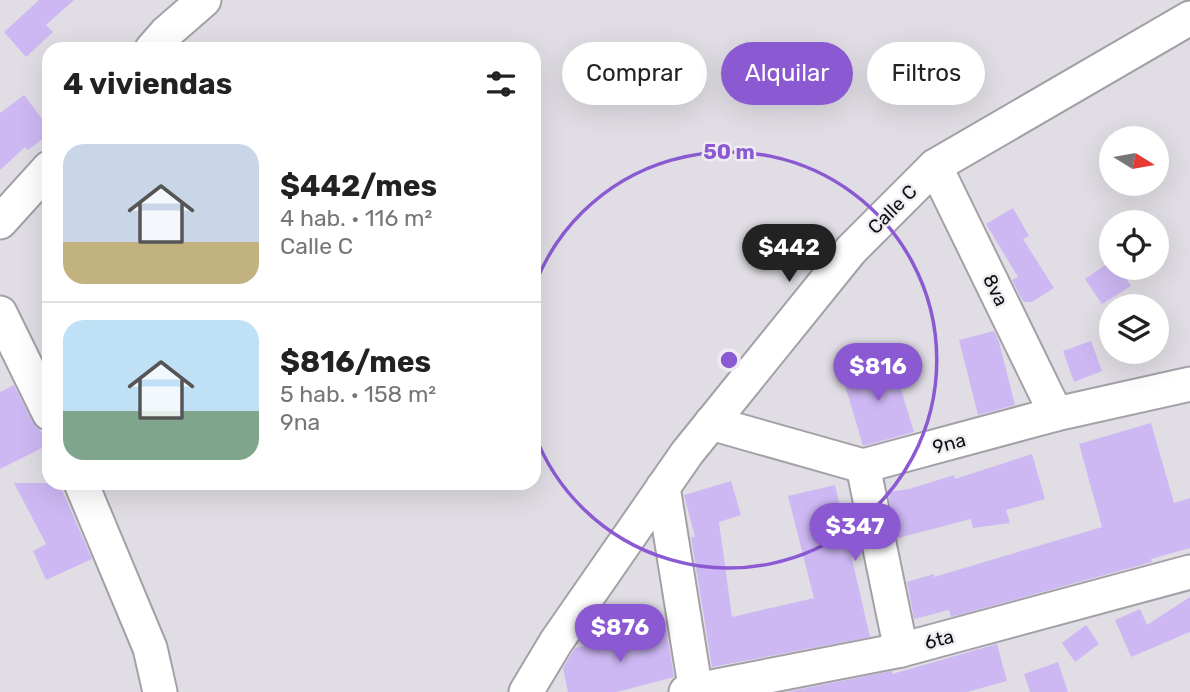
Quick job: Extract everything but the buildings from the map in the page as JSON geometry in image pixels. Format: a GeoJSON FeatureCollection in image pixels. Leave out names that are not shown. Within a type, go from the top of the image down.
{"type":"FeatureCollection","features":[{"type":"Feature","properties":{"kind":"street"},"geometry":{"type":"LineString","coordinates":[[158,42],[204,0]]}},
{"type":"Feature","properties":{"kind":"street","name":"Calle C"},"geometry":{"type":"LineString","coordinates":[[526,692],[556,642],[663,487],[711,423],[852,250],[936,166],[1190,18]]}},
{"type":"Feature","properties":{"kind":"street","name":"8va"},"geometry":{"type":"LineString","coordinates":[[936,166],[1056,414]]}},
{"type":"Feature","properties":{"kind":"street"},"geometry":{"type":"LineString","coordinates":[[0,222],[42,176]]}},
{"type":"Feature","properties":{"kind":"street"},"geometry":{"type":"LineString","coordinates":[[0,313],[42,400]]}},
{"type":"Feature","properties":{"kind":"street","name":"9na"},"geometry":{"type":"LineString","coordinates":[[863,466],[1056,414],[1190,384]]}},
{"type":"Feature","properties":{"kind":"street"},"geometry":{"type":"LineString","coordinates":[[711,423],[863,466],[901,650]]}},
{"type":"Feature","properties":{"kind":"street"},"geometry":{"type":"LineString","coordinates":[[663,487],[693,662],[693,691]]}},
{"type":"Feature","properties":{"kind":"street"},"geometry":{"type":"LineString","coordinates":[[84,490],[150,648],[160,692]]}},
{"type":"Feature","properties":{"kind":"street","name":"6ta"},"geometry":{"type":"LineString","coordinates":[[693,691],[901,650],[1190,572]]}}]}
